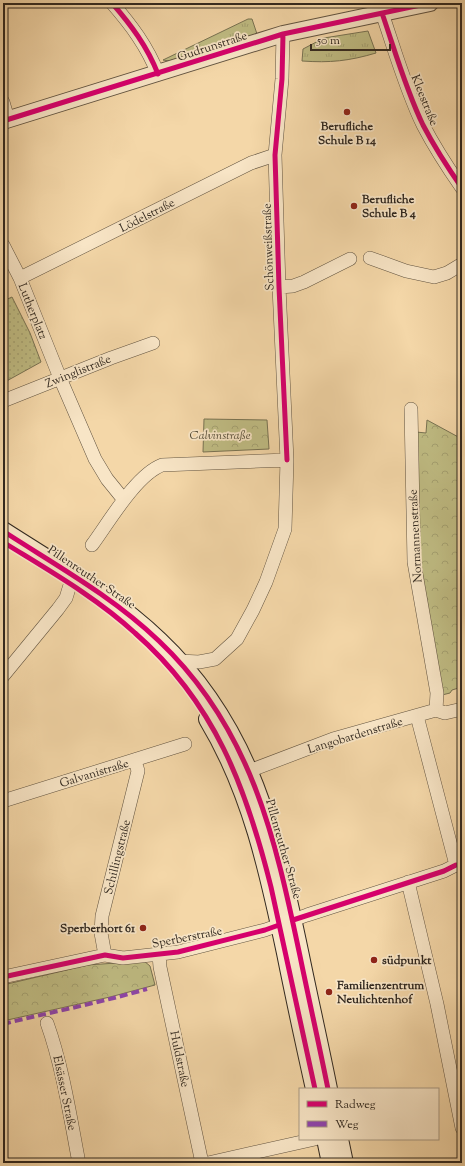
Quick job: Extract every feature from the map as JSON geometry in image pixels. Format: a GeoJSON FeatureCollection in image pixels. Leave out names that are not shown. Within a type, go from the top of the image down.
{"type":"FeatureCollection","features":[{"type":"Feature","properties":{"kind":"main road","name":"Pillenreuther Straße"},"geometry":{"type":"LineString","coordinates":[[3,531],[106,597],[139,622],[160,641],[179,661],[199,686],[237,744],[249,770],[271,834],[315,1088]]}},
{"type":"Feature","properties":{"kind":"main road","name":"Pillenreuther Straße"},"geometry":{"type":"LineString","coordinates":[[3,542],[104,607],[145,641],[181,681],[210,722],[232,764],[245,797],[286,922],[328,1088]]}},
{"type":"Feature","properties":{"kind":"main road"},"geometry":{"type":"LineString","coordinates":[[326,1140],[331,1163]]}},
{"type":"Feature","properties":{"kind":"main road"},"geometry":{"type":"LineString","coordinates":[[339,1140],[344,1163]]}},
{"type":"Feature","properties":{"kind":"street"},"geometry":{"type":"LineString","coordinates":[[112,3],[148,50],[158,74]]}},
{"type":"Feature","properties":{"kind":"street","name":"Gudrunstraße"},"geometry":{"type":"LineString","coordinates":[[6,120],[283,34],[430,3]]}},
{"type":"Feature","properties":{"kind":"street","name":"Kleestraße"},"geometry":{"type":"LineString","coordinates":[[382,13],[413,103],[423,125],[438,154],[462,188]]}},
{"type":"Feature","properties":{"kind":"street","name":"Schönweißstraße"},"geometry":{"type":"LineString","coordinates":[[179,661],[199,662],[215,659],[237,639],[266,582],[285,529],[286,460],[275,155],[282,79],[283,34]]}},
{"type":"Feature","properties":{"kind":"street"},"geometry":{"type":"LineString","coordinates":[[3,102],[6,120]]}},
{"type":"Feature","properties":{"kind":"street","name":"Lödelstraße"},"geometry":{"type":"LineString","coordinates":[[20,278],[251,163],[275,155]]}},
{"type":"Feature","properties":{"kind":"street","name":"Lutherplatz"},"geometry":{"type":"LineString","coordinates":[[3,245],[20,278],[60,378]]}},
{"type":"Feature","properties":{"kind":"street"},"geometry":{"type":"LineString","coordinates":[[370,258],[406,271],[434,277],[447,273],[462,264]]}},
{"type":"Feature","properties":{"kind":"street"},"geometry":{"type":"LineString","coordinates":[[279,287],[293,286],[304,282],[350,259]]}},
{"type":"Feature","properties":{"kind":"street","name":"Zwinglistraße"},"geometry":{"type":"LineString","coordinates":[[3,401],[153,342]]}},
{"type":"Feature","properties":{"kind":"street"},"geometry":{"type":"LineString","coordinates":[[60,378],[95,459],[107,479],[124,500]]}},
{"type":"Feature","properties":{"kind":"street","name":"Normannenstraße"},"geometry":{"type":"LineString","coordinates":[[411,409],[414,562],[437,693],[436,710]]}},
{"type":"Feature","properties":{"kind":"street"},"geometry":{"type":"LineString","coordinates":[[92,545],[124,500],[150,471],[162,465],[286,460]]}},
{"type":"Feature","properties":{"kind":"street"},"geometry":{"type":"LineString","coordinates":[[3,676],[58,609],[66,598],[70,585]]}},
{"type":"Feature","properties":{"kind":"street","name":"Langobardenstraße"},"geometry":{"type":"LineString","coordinates":[[249,770],[333,739],[436,710],[445,713],[462,709]]}},
{"type":"Feature","properties":{"kind":"street","name":"Sperberstraße"},"geometry":{"type":"LineString","coordinates":[[3,977],[105,955],[123,958],[178,952],[259,932],[444,871],[456,865],[417,716]]}},
{"type":"Feature","properties":{"kind":"street","name":"Galvanistraße"},"geometry":{"type":"LineString","coordinates":[[3,801],[185,744]]}},
{"type":"Feature","properties":{"kind":"street","name":"Schillingstraße"},"geometry":{"type":"LineString","coordinates":[[105,955],[101,933],[102,916],[138,771],[135,760]]}},
{"type":"Feature","properties":{"kind":"street"},"geometry":{"type":"LineString","coordinates":[[408,882],[437,1004],[462,1128]]}},
{"type":"Feature","properties":{"kind":"street","name":"Huldstraße"},"geometry":{"type":"LineString","coordinates":[[158,955],[202,1163]]}},
{"type":"Feature","properties":{"kind":"street","name":"Elsässer Straße"},"geometry":{"type":"LineString","coordinates":[[46,1023],[55,1046],[70,1113],[79,1163]]}},
{"type":"Feature","properties":{"kind":"street"},"geometry":{"type":"LineString","coordinates":[[208,1163],[312,1140]]}},
{"type":"Feature","properties":{"kind":"green space"},"geometry":{"type":"Polygon","coordinates":[[[248,19],[252,19],[257,34],[169,61],[163,60],[248,19]]]}},
{"type":"Feature","properties":{"kind":"green space"},"geometry":{"type":"Polygon","coordinates":[[[368,31],[376,53],[339,61],[302,61],[303,49],[324,38],[368,31]]]}},
{"type":"Feature","properties":{"kind":"green space"},"geometry":{"type":"Polygon","coordinates":[[[12,297],[30,333],[41,362],[3,383],[3,301],[12,297]]]}},
{"type":"Feature","properties":{"kind":"green space","name":"Calvinstraße"},"geometry":{"type":"Polygon","coordinates":[[[204,419],[267,420],[269,449],[203,452],[204,419]]]}},
{"type":"Feature","properties":{"kind":"green space"},"geometry":{"type":"Polygon","coordinates":[[[427,420],[462,439],[462,687],[442,695],[422,586],[419,534],[416,432],[426,433],[427,420]]]}},
{"type":"Feature","properties":{"kind":"green space"},"geometry":{"type":"Polygon","coordinates":[[[144,961],[150,966],[155,985],[110,997],[3,1021],[3,985],[88,965],[144,961]]]}},
{"type":"Feature","properties":{"kind":"marked path"},"geometry":{"type":"LineString","coordinates":[[3,1024],[147,989]]}},
{"type":"Feature","properties":{"kind":"cycle path"},"geometry":{"type":"LineString","coordinates":[[112,3],[138,36],[149,54],[158,74]]}},
{"type":"Feature","properties":{"kind":"cycle path"},"geometry":{"type":"LineString","coordinates":[[3,121],[283,34],[430,3]]}},
{"type":"Feature","properties":{"kind":"cycle path"},"geometry":{"type":"LineString","coordinates":[[382,13],[417,112],[437,150],[462,188]]}},
{"type":"Feature","properties":{"kind":"cycle path"},"geometry":{"type":"LineString","coordinates":[[283,34],[282,79],[275,155],[287,460]]}},
{"type":"Feature","properties":{"kind":"cycle path"},"geometry":{"type":"LineString","coordinates":[[3,531],[84,582],[141,625],[159,641],[190,675],[216,710],[237,748],[255,786],[269,827],[291,912],[328,1088]]}},
{"type":"Feature","properties":{"kind":"cycle path"},"geometry":{"type":"LineString","coordinates":[[3,542],[71,584],[120,620],[163,660],[186,688],[207,718],[224,749],[238,781],[261,850],[271,887],[315,1088]]}},
{"type":"Feature","properties":{"kind":"cycle path"},"geometry":{"type":"LineString","coordinates":[[293,920],[444,871],[456,865]]}},
{"type":"Feature","properties":{"kind":"cycle path"},"geometry":{"type":"LineString","coordinates":[[3,977],[105,955],[123,958],[178,952],[265,930],[279,925]]}},
{"type":"Feature","properties":{"kind":"place","name":"Berufliche Schule B 14"},"geometry":{"type":"Point","coordinates":[347,112]}},
{"type":"Feature","properties":{"kind":"place","name":"Berufliche Schule B 4"},"geometry":{"type":"Point","coordinates":[354,206]}},
{"type":"Feature","properties":{"kind":"place","name":"Sperberhort 61"},"geometry":{"type":"Point","coordinates":[143,928]}},
{"type":"Feature","properties":{"kind":"place","name":"südpunkt"},"geometry":{"type":"Point","coordinates":[374,960]}},
{"type":"Feature","properties":{"kind":"place","name":"Familienzentrum Neulichtenhof"},"geometry":{"type":"Point","coordinates":[329,992]}}]}
